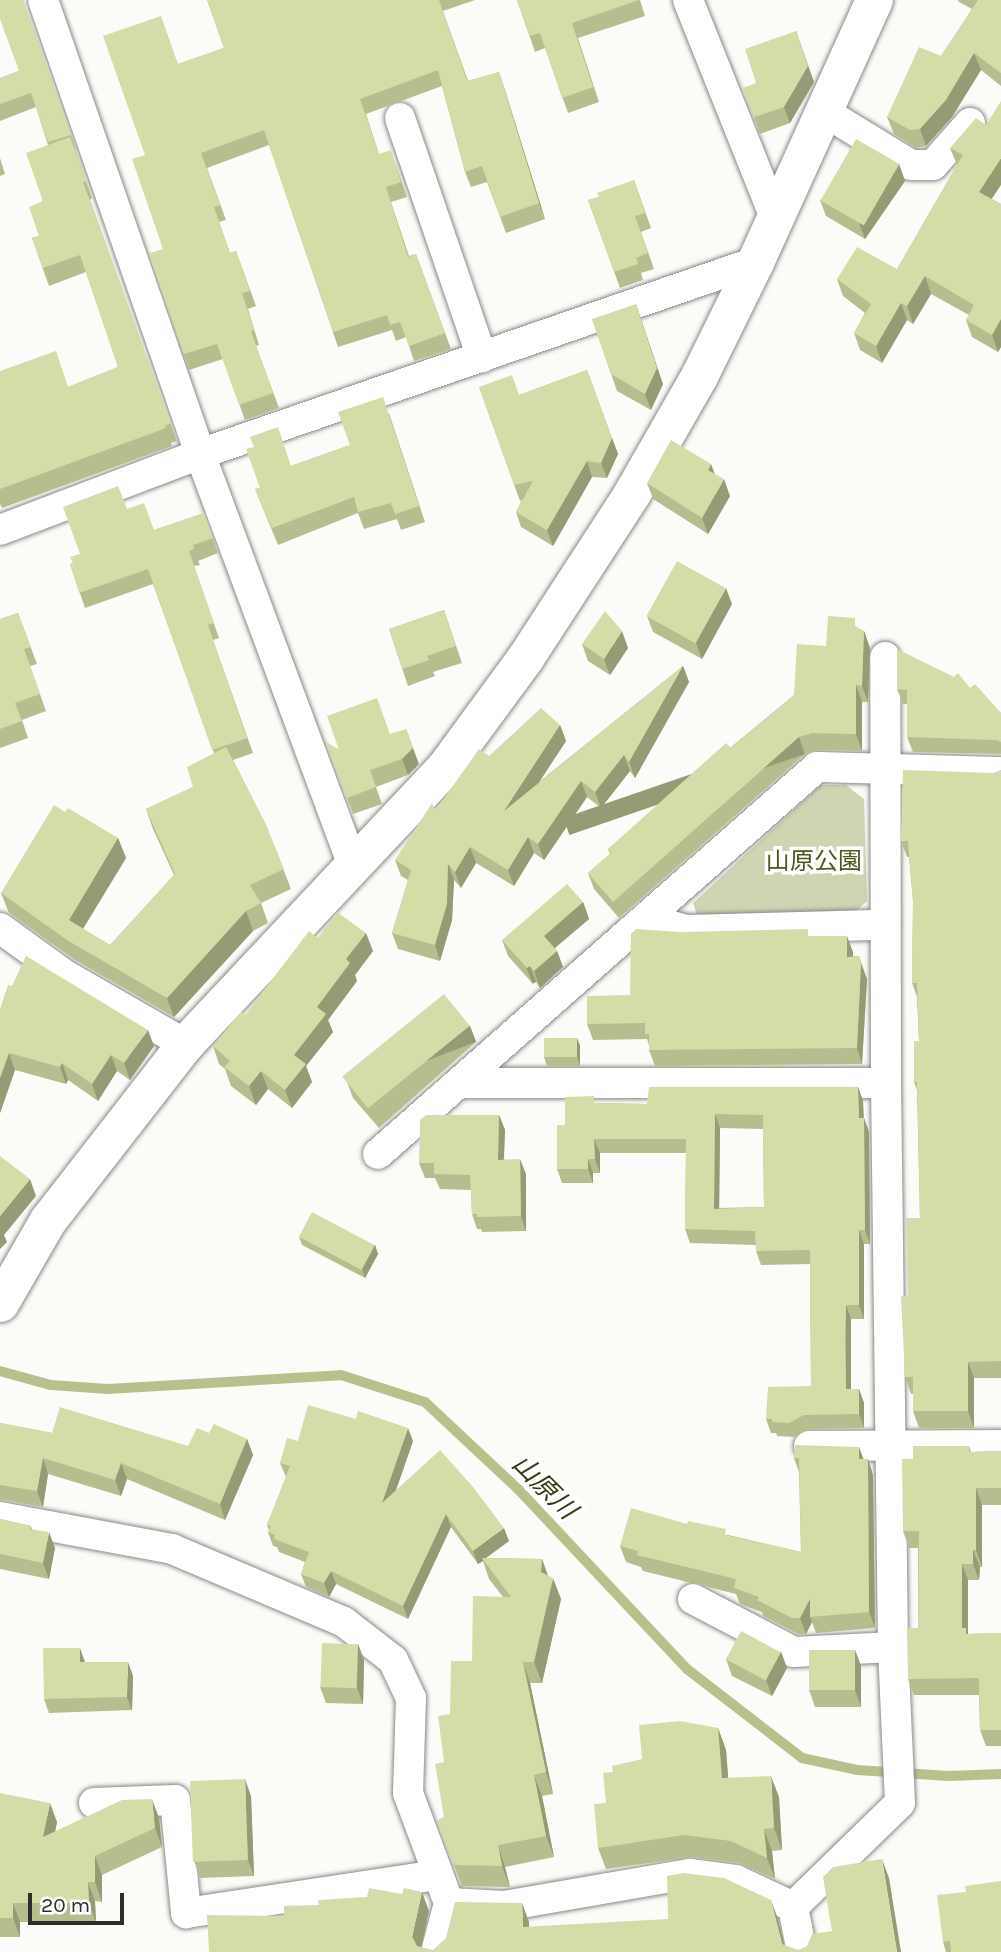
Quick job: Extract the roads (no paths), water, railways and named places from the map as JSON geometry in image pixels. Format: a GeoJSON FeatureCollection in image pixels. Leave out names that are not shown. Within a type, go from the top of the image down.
{"type":"FeatureCollection","features":[{"type":"Feature","properties":{"kind":"street"},"geometry":{"type":"LineString","coordinates":[[43,0],[200,454],[354,867]]}},
{"type":"Feature","properties":{"kind":"street"},"geometry":{"type":"LineString","coordinates":[[688,0],[774,215]]}},
{"type":"Feature","properties":{"kind":"street"},"geometry":{"type":"LineString","coordinates":[[0,1303],[48,1220],[185,1044],[445,767],[525,658],[632,493],[699,376],[755,262],[774,215],[874,0]]}},
{"type":"Feature","properties":{"kind":"street"},"geometry":{"type":"LineString","coordinates":[[823,111],[911,165],[933,164],[970,123]]}},
{"type":"Feature","properties":{"kind":"street"},"geometry":{"type":"LineString","coordinates":[[400,118],[481,356]]}},
{"type":"Feature","properties":{"kind":"street"},"geometry":{"type":"LineString","coordinates":[[0,530],[200,454],[755,262]]}},
{"type":"Feature","properties":{"kind":"street"},"geometry":{"type":"LineString","coordinates":[[793,1907],[900,1803],[893,1647],[884,925],[885,657]]}},
{"type":"Feature","properties":{"kind":"street"},"geometry":{"type":"LineString","coordinates":[[378,1154],[817,766],[1001,772]]}},
{"type":"Feature","properties":{"kind":"street"},"geometry":{"type":"LineString","coordinates":[[646,919],[687,930],[884,925]]}},
{"type":"Feature","properties":{"kind":"street"},"geometry":{"type":"LineString","coordinates":[[0,928],[65,975],[185,1044]]}},
{"type":"Feature","properties":{"kind":"street"},"geometry":{"type":"LineString","coordinates":[[460,1083],[886,1083]]}},
{"type":"Feature","properties":{"kind":"street"},"geometry":{"type":"LineString","coordinates":[[808,1446],[1001,1445]]}},
{"type":"Feature","properties":{"kind":"street"},"geometry":{"type":"LineString","coordinates":[[0,1517],[172,1549],[344,1622],[393,1660],[411,1698],[408,1793],[449,1903],[436,1952]]}},
{"type":"Feature","properties":{"kind":"street"},"geometry":{"type":"LineString","coordinates":[[693,1599],[794,1652],[893,1647]]}},
{"type":"Feature","properties":{"kind":"street"},"geometry":{"type":"LineString","coordinates":[[94,1803],[175,1800],[186,1913],[437,1875]]}},
{"type":"Feature","properties":{"kind":"street"},"geometry":{"type":"LineString","coordinates":[[449,1903],[504,1906],[690,1874],[736,1880],[793,1907]]}},
{"type":"Feature","properties":{"kind":"street"},"geometry":{"type":"LineString","coordinates":[[793,1907],[802,1952]]}},
{"type":"Feature","properties":{"kind":"waterway","name":"山原川"},"geometry":{"type":"LineString","coordinates":[[0,1371],[51,1385],[108,1389],[341,1375],[425,1402],[518,1489],[687,1669],[802,1758],[857,1770],[949,1776],[1001,1774]]}},
{"type":"Feature","properties":{"kind":"park label","name":"山原公園"},"geometry":{"type":"Point","coordinates":[814,862]}}]}
